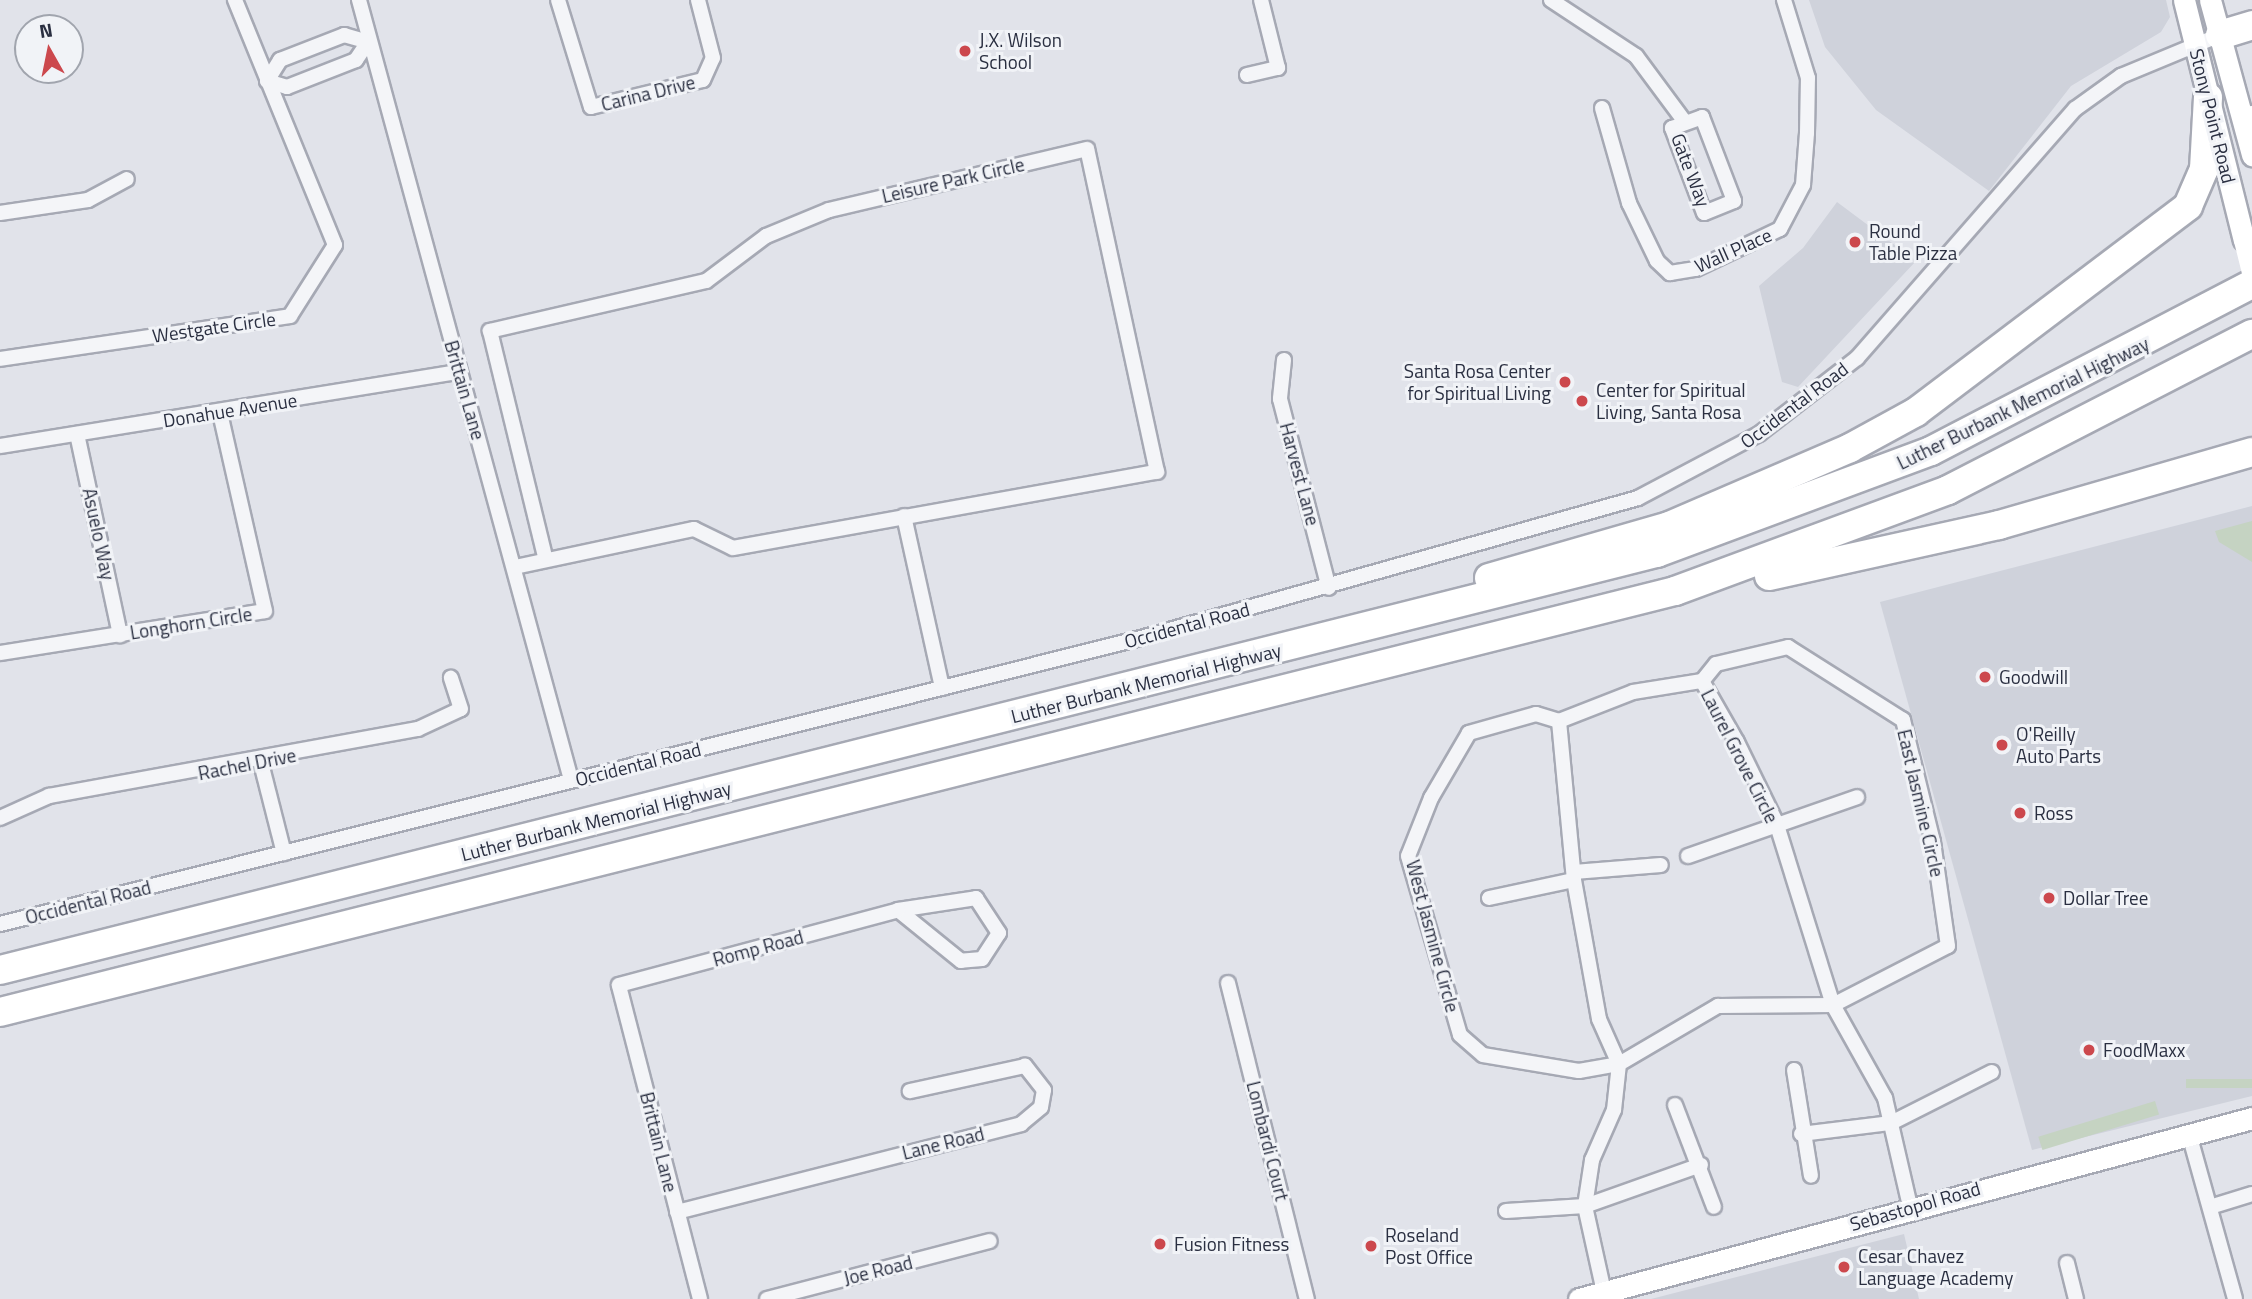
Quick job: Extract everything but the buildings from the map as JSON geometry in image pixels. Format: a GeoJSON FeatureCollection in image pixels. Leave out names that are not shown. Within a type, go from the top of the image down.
{"type":"FeatureCollection","features":[{"type":"Feature","properties":{"kind":"highway"},"geometry":{"type":"LineString","coordinates":[[2207,40],[2252,25]]}},
{"type":"Feature","properties":{"kind":"highway"},"geometry":{"type":"LineString","coordinates":[[1146,683],[1277,636],[1646,534],[1878,433],[1951,388],[2183,211],[2204,169],[2208,97]]}},
{"type":"Feature","properties":{"kind":"highway"},"geometry":{"type":"LineString","coordinates":[[2252,120],[2252,126]]}},
{"type":"Feature","properties":{"kind":"highway"},"geometry":{"type":"LineString","coordinates":[[2166,332],[2252,271]]}},
{"type":"Feature","properties":{"kind":"highway","name":"Luther Burbank Memorial Highway"},"geometry":{"type":"LineString","coordinates":[[0,970],[1555,581],[1734,528],[1931,451],[2166,332],[2252,284]]}},
{"type":"Feature","properties":{"kind":"highway"},"geometry":{"type":"LineString","coordinates":[[1636,602],[1796,551],[1948,490],[2252,334]]}},
{"type":"Feature","properties":{"kind":"highway"},"geometry":{"type":"LineString","coordinates":[[0,1012],[1636,602],[1999,525],[2252,452]]}},
{"type":"Feature","properties":{"kind":"main road","name":"Stony Point Road"},"geometry":{"type":"LineString","coordinates":[[2184,0],[2207,40],[2252,155]]}},
{"type":"Feature","properties":{"kind":"main road","name":"Stony Point Road"},"geometry":{"type":"LineString","coordinates":[[2210,0],[2207,40],[2208,97],[2252,271]]}},
{"type":"Feature","properties":{"kind":"main road","name":"Sebastopol Road"},"geometry":{"type":"LineString","coordinates":[[1579,1299],[1910,1206],[2252,1118]]}},
{"type":"Feature","properties":{"kind":"street","name":"Westgate Circle"},"geometry":{"type":"LineString","coordinates":[[0,359],[290,316],[335,246],[235,0]]}},
{"type":"Feature","properties":{"kind":"street","name":"Brittain Lane"},"geometry":{"type":"LineString","coordinates":[[359,0],[368,42],[515,566],[571,780]]}},
{"type":"Feature","properties":{"kind":"street","name":"Carina Drive"},"geometry":{"type":"LineString","coordinates":[[558,0],[591,107],[703,79],[713,70],[698,0]]}},
{"type":"Feature","properties":{"kind":"street"},"geometry":{"type":"LineString","coordinates":[[1247,75],[1278,68],[1261,0]]}},
{"type":"Feature","properties":{"kind":"street","name":"Gate Way"},"geometry":{"type":"LineString","coordinates":[[1551,0],[1636,56],[1685,122]]}},
{"type":"Feature","properties":{"kind":"street","name":"Wall Place"},"geometry":{"type":"LineString","coordinates":[[1602,108],[1629,203],[1657,261],[1670,273],[1706,265],[1780,229],[1803,185],[1808,78],[1784,0]]}},
{"type":"Feature","properties":{"kind":"street"},"geometry":{"type":"LineString","coordinates":[[344,35],[368,42],[356,60],[298,83],[287,87],[267,80],[281,60],[344,35]]}},
{"type":"Feature","properties":{"kind":"street","name":"Occidental Road"},"geometry":{"type":"LineString","coordinates":[[0,924],[942,688],[1329,588],[1596,514],[1682,479],[1749,441],[1876,338],[2075,109],[2122,76],[2207,40]]}},
{"type":"Feature","properties":{"kind":"street","name":"Gate Way"},"geometry":{"type":"LineString","coordinates":[[1702,117],[1734,201],[1704,213],[1672,128],[1685,122],[1702,117]]}},
{"type":"Feature","properties":{"kind":"street","name":"Leisure Park Circle"},"geometry":{"type":"LineString","coordinates":[[515,566],[545,557],[694,529],[733,548],[1157,472],[1087,149],[829,210],[766,236],[706,281],[490,331],[545,557]]}},
{"type":"Feature","properties":{"kind":"street"},"geometry":{"type":"LineString","coordinates":[[0,213],[88,200],[127,179]]}},
{"type":"Feature","properties":{"kind":"street","name":"Harvest Lane"},"geometry":{"type":"LineString","coordinates":[[1284,360],[1280,399],[1329,588]]}},
{"type":"Feature","properties":{"kind":"street","name":"Donahue Avenue"},"geometry":{"type":"LineString","coordinates":[[0,446],[220,413],[459,372]]}},
{"type":"Feature","properties":{"kind":"street","name":"Longhorn Circle"},"geometry":{"type":"LineString","coordinates":[[0,653],[265,611],[220,413]]}},
{"type":"Feature","properties":{"kind":"street","name":"Asuelo Way"},"geometry":{"type":"LineString","coordinates":[[77,434],[120,635]]}},
{"type":"Feature","properties":{"kind":"street"},"geometry":{"type":"LineString","coordinates":[[904,516],[942,688]]}},
{"type":"Feature","properties":{"kind":"street","name":"East Jasmine Circle"},"geometry":{"type":"LineString","coordinates":[[1702,681],[1716,664],[1788,646],[1903,720],[1933,842],[1948,946],[1833,1005]]}},
{"type":"Feature","properties":{"kind":"street","name":"Rachel Drive"},"geometry":{"type":"LineString","coordinates":[[0,818],[49,796],[261,762],[418,729],[461,709],[452,678]]}},
{"type":"Feature","properties":{"kind":"street","name":"Laurel Grove Circle"},"geometry":{"type":"LineString","coordinates":[[1559,721],[1633,692],[1702,681],[1776,822],[1833,1005],[1885,1098],[1910,1206]]}},
{"type":"Feature","properties":{"kind":"street","name":"West Jasmine Circle"},"geometry":{"type":"LineString","coordinates":[[1559,721],[1536,714],[1469,733],[1431,798],[1408,856],[1460,1035],[1483,1055],[1579,1071],[1619,1064]]}},
{"type":"Feature","properties":{"kind":"street"},"geometry":{"type":"LineString","coordinates":[[1559,721],[1560,786],[1599,1019],[1619,1064],[1614,1110],[1592,1160],[1585,1206],[1604,1292]]}},
{"type":"Feature","properties":{"kind":"street"},"geometry":{"type":"LineString","coordinates":[[261,762],[284,853]]}},
{"type":"Feature","properties":{"kind":"street"},"geometry":{"type":"LineString","coordinates":[[1688,856],[1776,822],[1857,797]]}},
{"type":"Feature","properties":{"kind":"street"},"geometry":{"type":"LineString","coordinates":[[1489,898],[1574,876],[1661,865]]}},
{"type":"Feature","properties":{"kind":"street","name":"Romp Road"},"geometry":{"type":"LineString","coordinates":[[619,985],[898,910],[976,898],[999,933],[982,959],[961,961],[898,910]]}},
{"type":"Feature","properties":{"kind":"street","name":"Lombardi Court"},"geometry":{"type":"LineString","coordinates":[[1228,984],[1307,1299]]}},
{"type":"Feature","properties":{"kind":"street","name":"Brittain Lane"},"geometry":{"type":"LineString","coordinates":[[619,985],[700,1299]]}},
{"type":"Feature","properties":{"kind":"street"},"geometry":{"type":"LineString","coordinates":[[1619,1064],[1718,1006],[1833,1005]]}},
{"type":"Feature","properties":{"kind":"street","name":"Lane Road"},"geometry":{"type":"LineString","coordinates":[[677,1212],[1021,1124],[1041,1107],[1044,1090],[1026,1066],[910,1091]]}},
{"type":"Feature","properties":{"kind":"street"},"geometry":{"type":"LineString","coordinates":[[1794,1070],[1801,1134],[1811,1176]]}},
{"type":"Feature","properties":{"kind":"street"},"geometry":{"type":"LineString","coordinates":[[1801,1134],[1891,1123],[1992,1072]]}},
{"type":"Feature","properties":{"kind":"street"},"geometry":{"type":"LineString","coordinates":[[1675,1105],[1701,1165],[1714,1207]]}},
{"type":"Feature","properties":{"kind":"street"},"geometry":{"type":"LineString","coordinates":[[2189,1134],[2235,1299]]}},
{"type":"Feature","properties":{"kind":"street"},"geometry":{"type":"LineString","coordinates":[[1506,1211],[1585,1206],[1701,1165]]}},
{"type":"Feature","properties":{"kind":"street"},"geometry":{"type":"LineString","coordinates":[[2210,1207],[2252,1194]]}},
{"type":"Feature","properties":{"kind":"street","name":"Joe Road"},"geometry":{"type":"LineString","coordinates":[[767,1299],[990,1241]]}},
{"type":"Feature","properties":{"kind":"street"},"geometry":{"type":"LineString","coordinates":[[2067,1263],[2076,1299]]}},
{"type":"Feature","properties":{"kind":"shaded area"},"geometry":{"type":"Polygon","coordinates":[[[1809,0],[2166,0],[2170,17],[2161,32],[2071,86],[1989,191],[1876,110],[1825,47],[1809,0]]]}},
{"type":"Feature","properties":{"kind":"shaded area"},"geometry":{"type":"Polygon","coordinates":[[[1837,202],[1916,261],[1798,387],[1782,382],[1759,286],[1803,248],[1837,202]]]}},
{"type":"Feature","properties":{"kind":"shaded area"},"geometry":{"type":"Polygon","coordinates":[[[2252,506],[2252,1096],[2032,1150],[1880,602],[2252,506]]]}},
{"type":"Feature","properties":{"kind":"shaded area","name":"Cesar Chavez Language Academy"},"geometry":{"type":"Polygon","coordinates":[[[1904,1234],[1919,1299],[1651,1299],[1904,1234]]]}},
{"type":"Feature","properties":{"kind":"green space"},"geometry":{"type":"Polygon","coordinates":[[[2252,521],[2252,562],[2219,542],[2215,531],[2252,521]]]}},
{"type":"Feature","properties":{"kind":"green space"},"geometry":{"type":"Polygon","coordinates":[[[2186,1079],[2252,1079],[2252,1088],[2186,1088],[2186,1079]]]}},
{"type":"Feature","properties":{"kind":"green space"},"geometry":{"type":"Polygon","coordinates":[[[2155,1101],[2159,1114],[2042,1150],[2038,1137],[2155,1101]]]}},
{"type":"Feature","properties":{"kind":"place","name":"J.X. Wilson School"},"geometry":{"type":"Point","coordinates":[965,51]}},
{"type":"Feature","properties":{"kind":"place","name":"Round Table Pizza"},"geometry":{"type":"Point","coordinates":[1855,242]}},
{"type":"Feature","properties":{"kind":"place","name":"Santa Rosa Center for Spiritual Living"},"geometry":{"type":"Point","coordinates":[1565,382]}},
{"type":"Feature","properties":{"kind":"place","name":"Center for Spiritual Living, Santa Rosa"},"geometry":{"type":"Point","coordinates":[1582,401]}},
{"type":"Feature","properties":{"kind":"place","name":"Goodwill"},"geometry":{"type":"Point","coordinates":[1985,677]}},
{"type":"Feature","properties":{"kind":"place","name":"O'Reilly Auto Parts"},"geometry":{"type":"Point","coordinates":[2002,745]}},
{"type":"Feature","properties":{"kind":"place","name":"Ross"},"geometry":{"type":"Point","coordinates":[2020,813]}},
{"type":"Feature","properties":{"kind":"place","name":"Dollar Tree"},"geometry":{"type":"Point","coordinates":[2049,898]}},
{"type":"Feature","properties":{"kind":"place","name":"FoodMaxx"},"geometry":{"type":"Point","coordinates":[2089,1050]}},
{"type":"Feature","properties":{"kind":"place","name":"Fusion Fitness"},"geometry":{"type":"Point","coordinates":[1160,1244]}},
{"type":"Feature","properties":{"kind":"place","name":"Roseland Post Office"},"geometry":{"type":"Point","coordinates":[1371,1246]}},
{"type":"Feature","properties":{"kind":"place","name":"Cesar Chavez Language Academy"},"geometry":{"type":"Point","coordinates":[1844,1267]}}]}
